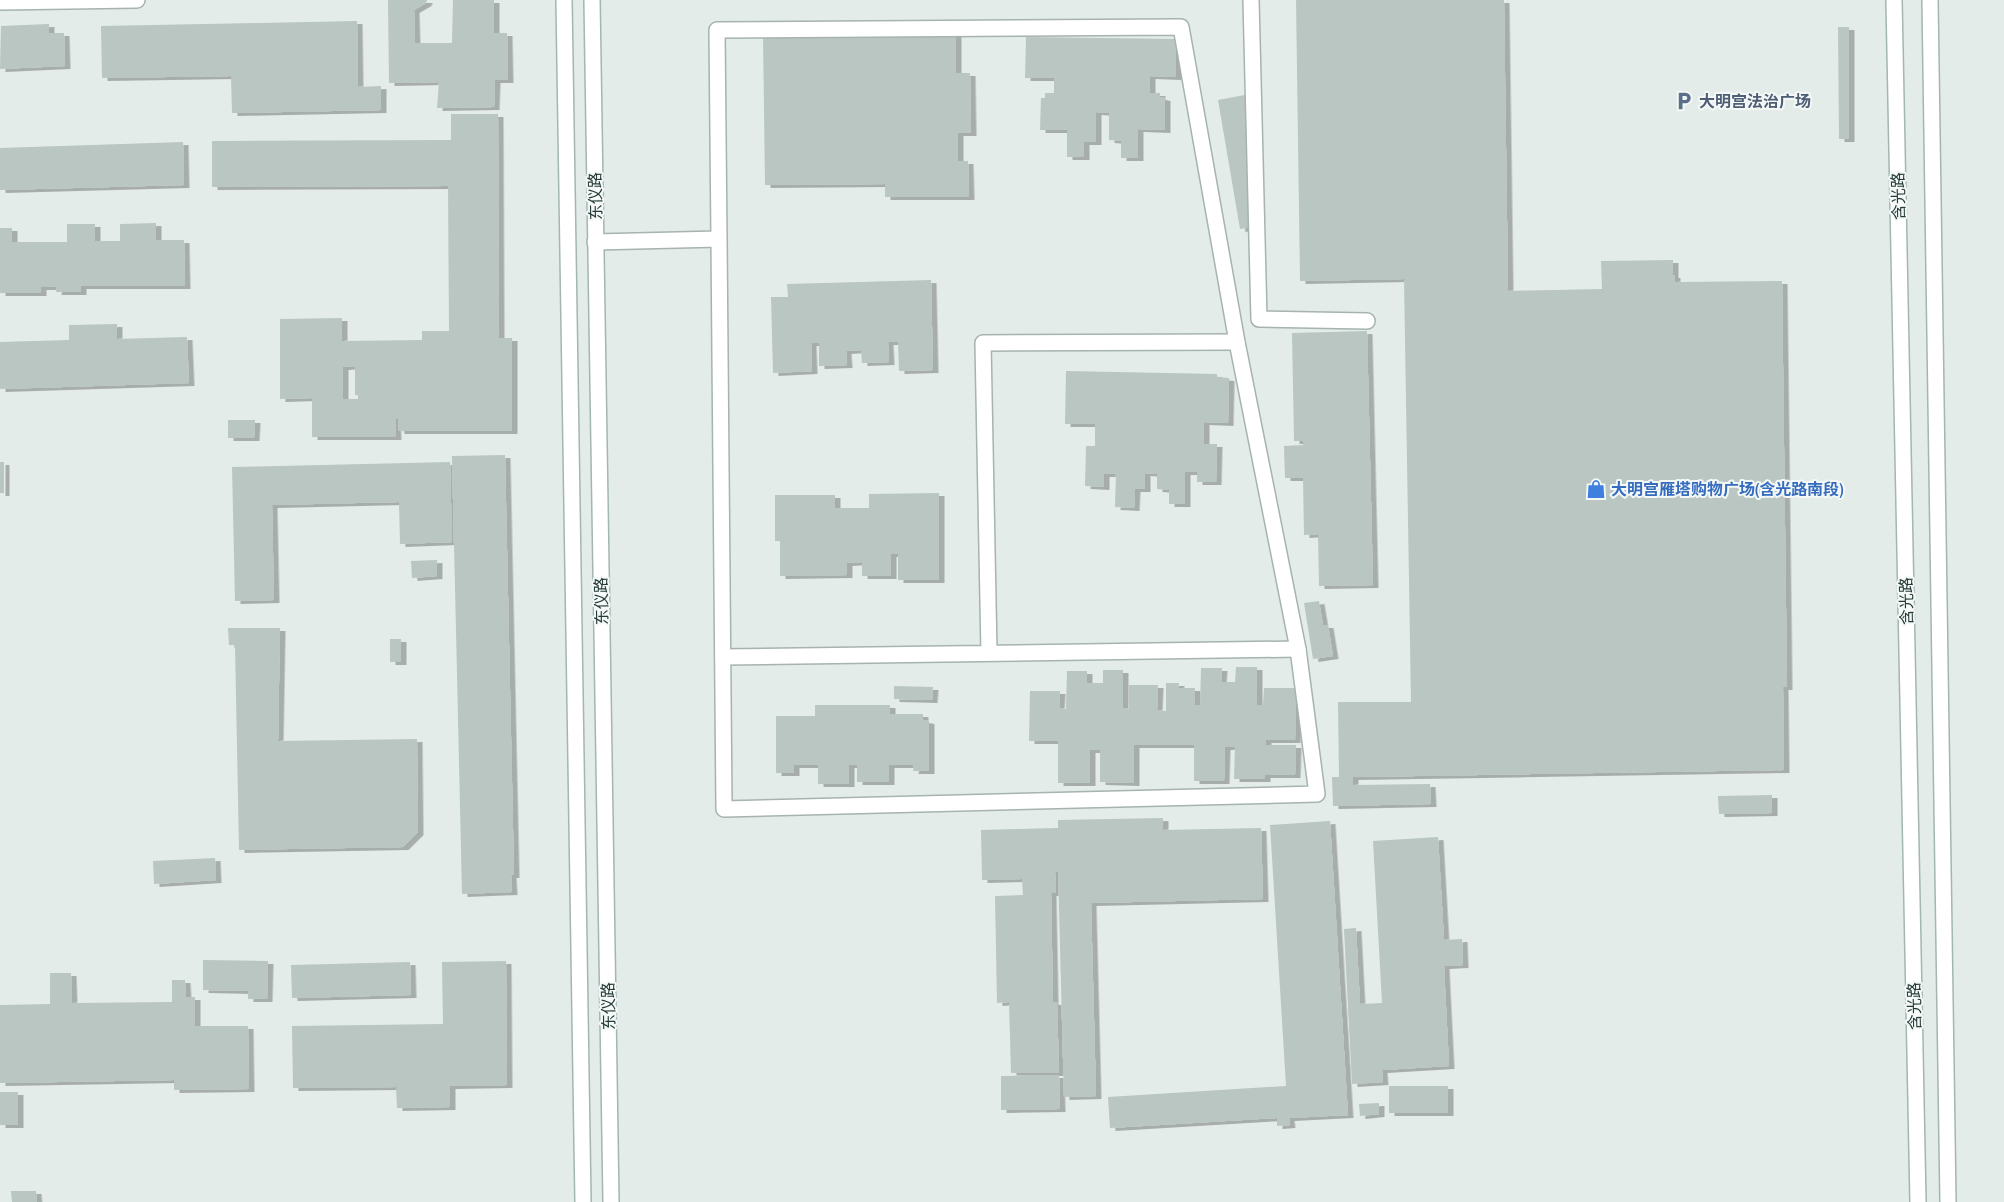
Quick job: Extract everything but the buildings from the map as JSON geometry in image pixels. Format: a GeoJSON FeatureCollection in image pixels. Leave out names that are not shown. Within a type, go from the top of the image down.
{"type":"FeatureCollection","features":[{"type":"Feature","properties":{"kind":"street"},"geometry":{"type":"LineString","coordinates":[[0,2],[137,0]]}},
{"type":"Feature","properties":{"kind":"street","name":"东仪路"},"geometry":{"type":"LineString","coordinates":[[564,0],[583,1202]]}},
{"type":"Feature","properties":{"kind":"street","name":"东仪路"},"geometry":{"type":"LineString","coordinates":[[592,0],[611,1202]]}},
{"type":"Feature","properties":{"kind":"street"},"geometry":{"type":"LineString","coordinates":[[1251,0],[1259,319],[1367,321]]}},
{"type":"Feature","properties":{"kind":"street","name":"含光路"},"geometry":{"type":"LineString","coordinates":[[1894,0],[1918,1202]]}},
{"type":"Feature","properties":{"kind":"street","name":"含光路"},"geometry":{"type":"LineString","coordinates":[[1930,0],[1948,1202]]}},
{"type":"Feature","properties":{"kind":"street"},"geometry":{"type":"LineString","coordinates":[[1181,27],[1237,342],[1298,649],[1318,794],[724,808],[719,239],[717,30],[1181,27]]}},
{"type":"Feature","properties":{"kind":"street"},"geometry":{"type":"LineString","coordinates":[[595,242],[719,239]]}},
{"type":"Feature","properties":{"kind":"street"},"geometry":{"type":"LineString","coordinates":[[988,653],[983,343],[1237,342]]}},
{"type":"Feature","properties":{"kind":"street"},"geometry":{"type":"LineString","coordinates":[[723,656],[1298,649]]}},
{"type":"Feature","properties":{"kind":"place","name":"大明宫法治广场"},"geometry":{"type":"Point","coordinates":[1684,101]}},
{"type":"Feature","properties":{"kind":"place","name":"大明宫雁塔购物广场(含光路南段)"},"geometry":{"type":"Point","coordinates":[1596,489]}}]}
